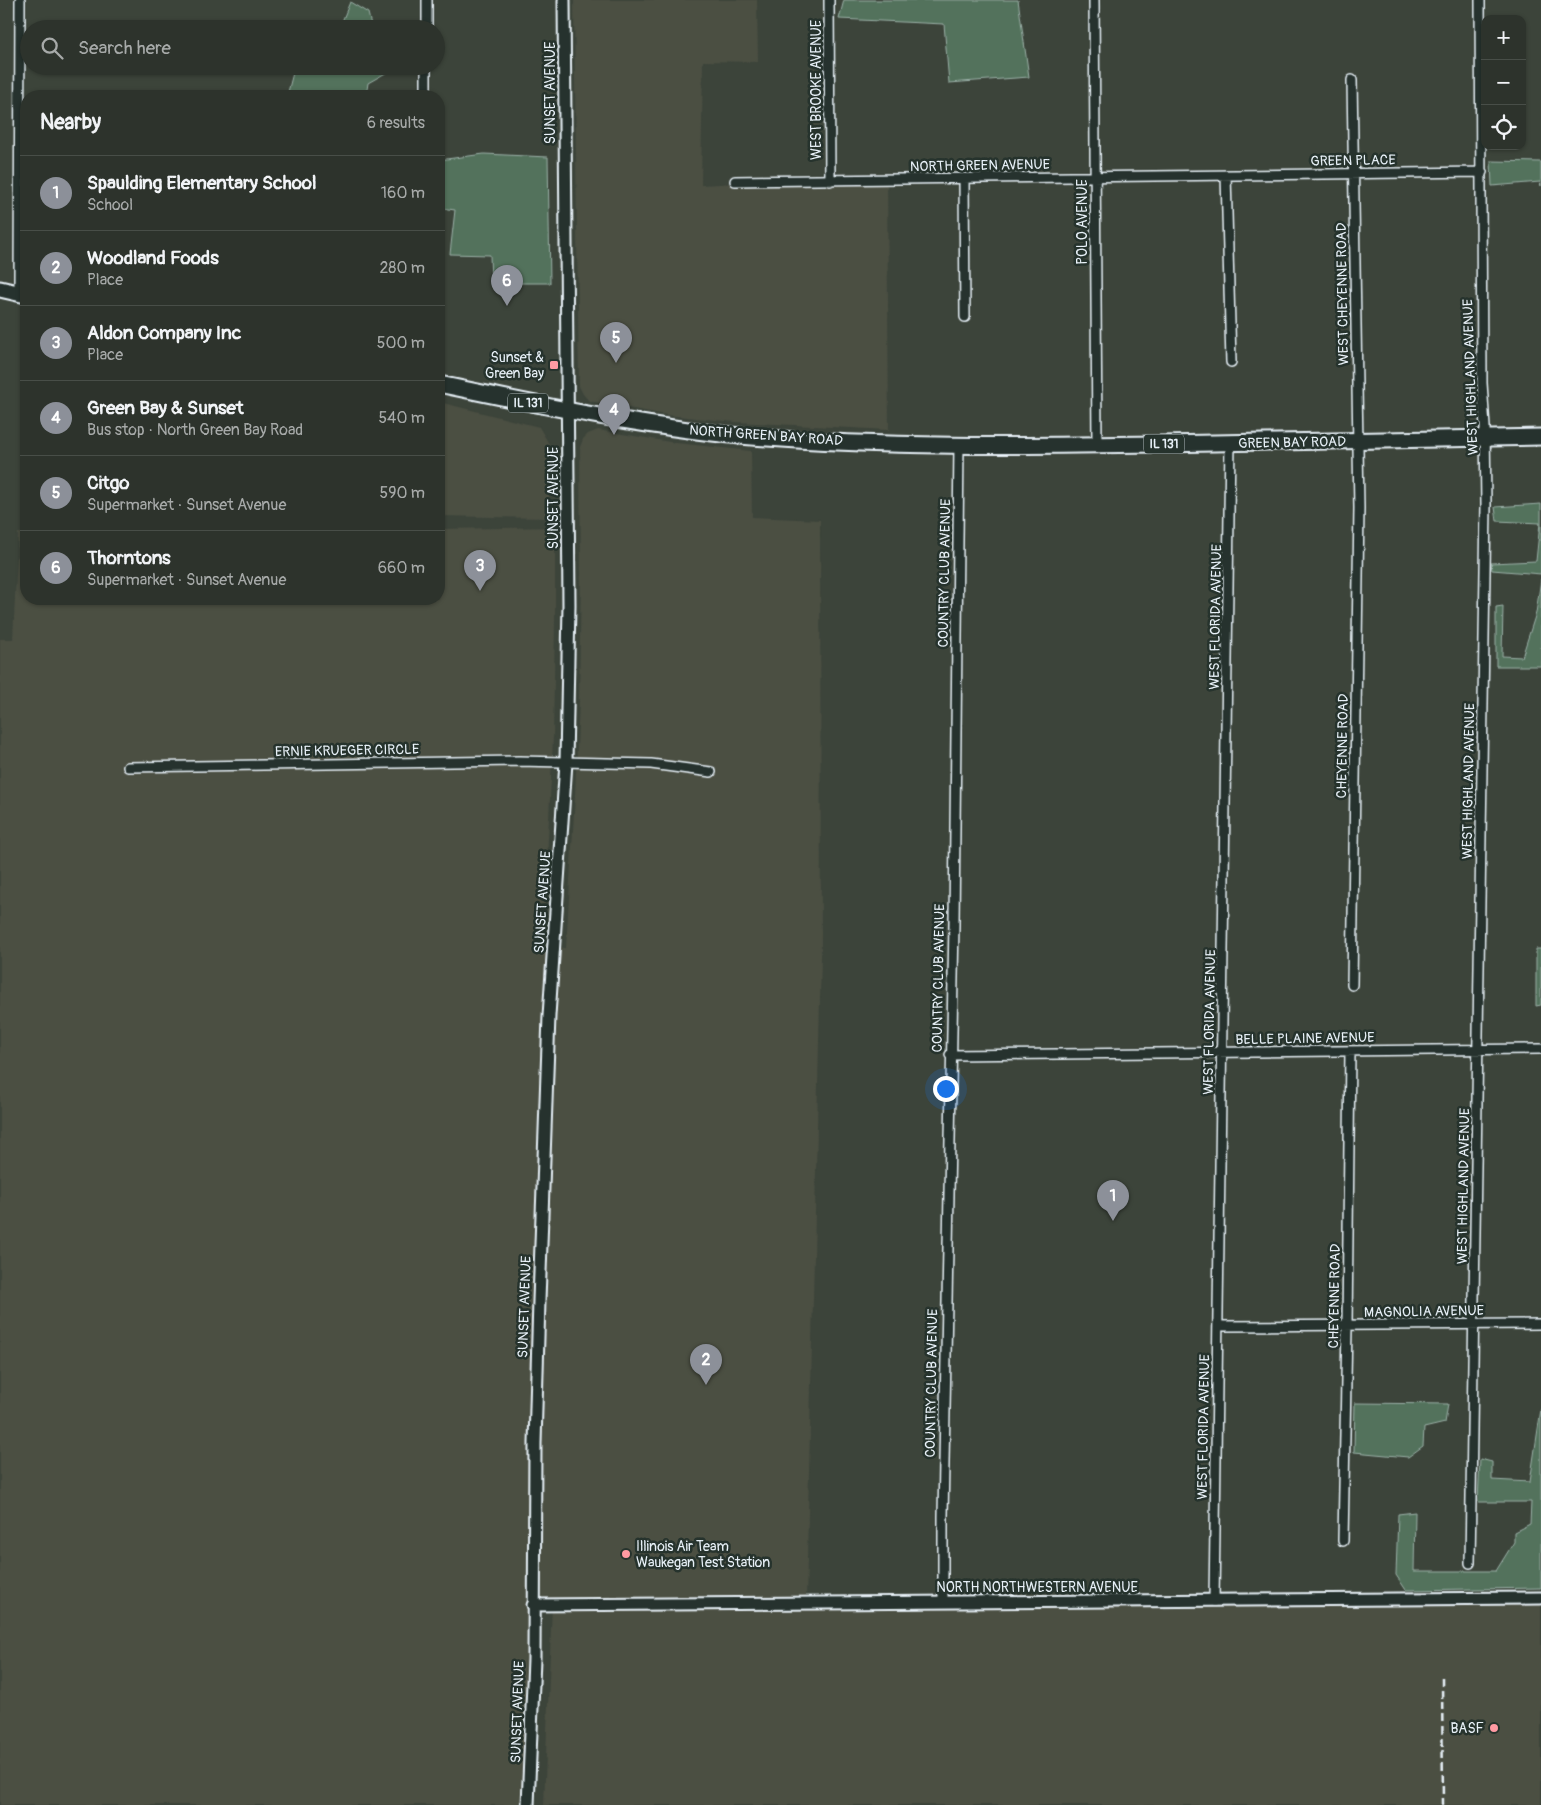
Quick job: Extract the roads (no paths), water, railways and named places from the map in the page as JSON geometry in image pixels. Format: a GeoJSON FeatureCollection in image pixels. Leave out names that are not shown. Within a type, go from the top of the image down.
{"type":"FeatureCollection","features":[{"type":"Feature","properties":{"kind":"main road"},"geometry":{"type":"LineString","coordinates":[[0,289],[20,294]]}},
{"type":"Feature","properties":{"kind":"main road","name":"NORTH GREEN BAY ROAD"},"geometry":{"type":"LineString","coordinates":[[445,385],[567,411],[663,427],[742,436],[835,441],[1097,445]]}},
{"type":"Feature","properties":{"kind":"main road","name":"IL 131"},"geometry":{"type":"LineString","coordinates":[[1486,439],[1541,438]]}},
{"type":"Feature","properties":{"kind":"main road","name":"GREEN BAY ROAD"},"geometry":{"type":"LineString","coordinates":[[1097,445],[1486,439]]}},
{"type":"Feature","properties":{"kind":"street"},"geometry":{"type":"LineString","coordinates":[[20,0],[20,20]]}},
{"type":"Feature","properties":{"kind":"street"},"geometry":{"type":"LineString","coordinates":[[427,0],[427,20]]}},
{"type":"Feature","properties":{"kind":"street","name":"SUNSET AVENUE"},"geometry":{"type":"LineString","coordinates":[[528,1805],[532,1708],[535,1435],[548,1054],[566,762],[569,606],[564,0]]}},
{"type":"Feature","properties":{"kind":"street","name":"WEST BROOKE AVENUE"},"geometry":{"type":"LineString","coordinates":[[829,0],[830,180]]}},
{"type":"Feature","properties":{"kind":"street","name":"POLO AVENUE"},"geometry":{"type":"LineString","coordinates":[[1094,0],[1097,445]]}},
{"type":"Feature","properties":{"kind":"street","name":"WEST HIGHLAND AVENUE"},"geometry":{"type":"LineString","coordinates":[[1470,1563],[1486,505],[1486,439],[1482,383],[1480,0]]}},
{"type":"Feature","properties":{"kind":"street"},"geometry":{"type":"LineString","coordinates":[[21,75],[21,90]]}},
{"type":"Feature","properties":{"kind":"street"},"geometry":{"type":"LineString","coordinates":[[426,75],[426,90]]}},
{"type":"Feature","properties":{"kind":"street","name":"WEST CHEYENNE ROAD"},"geometry":{"type":"LineString","coordinates":[[1352,80],[1359,508]]}},
{"type":"Feature","properties":{"kind":"street","name":"GREEN PLACE"},"geometry":{"type":"LineString","coordinates":[[1226,175],[1482,172]]}},
{"type":"Feature","properties":{"kind":"street"},"geometry":{"type":"LineString","coordinates":[[1226,175],[1231,362]]}},
{"type":"Feature","properties":{"kind":"street","name":"NORTH GREEN AVENUE"},"geometry":{"type":"LineString","coordinates":[[735,181],[1226,175]]}},
{"type":"Feature","properties":{"kind":"street"},"geometry":{"type":"LineString","coordinates":[[964,178],[965,317]]}},
{"type":"Feature","properties":{"kind":"street","name":"WEST FLORIDA AVENUE"},"geometry":{"type":"LineString","coordinates":[[1214,1601],[1230,442]]}},
{"type":"Feature","properties":{"kind":"street","name":"COUNTRY CLUB AVENUE"},"geometry":{"type":"LineString","coordinates":[[943,1602],[959,444]]}},
{"type":"Feature","properties":{"kind":"street","name":"CHEYENNE ROAD"},"geometry":{"type":"LineString","coordinates":[[1352,986],[1359,508]]}},
{"type":"Feature","properties":{"kind":"street","name":"ERNIE KRUEGER CIRCLE"},"geometry":{"type":"LineString","coordinates":[[128,767],[520,761],[652,764],[711,772]]}},
{"type":"Feature","properties":{"kind":"street","name":"BELLE PLAINE AVENUE"},"geometry":{"type":"LineString","coordinates":[[950,1055],[1541,1049]]}},
{"type":"Feature","properties":{"kind":"street","name":"CHEYENNE ROAD"},"geometry":{"type":"LineString","coordinates":[[1343,1541],[1348,1326],[1350,1051]]}},
{"type":"Feature","properties":{"kind":"street","name":"MAGNOLIA AVENUE"},"geometry":{"type":"LineString","coordinates":[[1218,1326],[1541,1324]]}},
{"type":"Feature","properties":{"kind":"street","name":"NORTH NORTHWESTERN AVENUE"},"geometry":{"type":"LineString","coordinates":[[533,1605],[1541,1598]]}},
{"type":"Feature","properties":{"kind":"railway"},"geometry":{"type":"LineString","coordinates":[[1442,1678],[1443,1805]]}},
{"type":"Feature","properties":{"kind":"place","name":"Thorntons"},"geometry":{"type":"Point","coordinates":[507,306]}},
{"type":"Feature","properties":{"kind":"place","name":"Citgo"},"geometry":{"type":"Point","coordinates":[616,363]}},
{"type":"Feature","properties":{"kind":"place","name":"Sunset & Green Bay"},"geometry":{"type":"Point","coordinates":[554,365]}},
{"type":"Feature","properties":{"kind":"place","name":"Green Bay & Sunset"},"geometry":{"type":"Point","coordinates":[614,435]}},
{"type":"Feature","properties":{"kind":"place","name":"Aldon Company Inc"},"geometry":{"type":"Point","coordinates":[480,591]}},
{"type":"Feature","properties":{"kind":"place","name":"Spaulding Elementary School"},"geometry":{"type":"Point","coordinates":[1113,1221]}},
{"type":"Feature","properties":{"kind":"place","name":"Woodland Foods"},"geometry":{"type":"Point","coordinates":[706,1385]}},
{"type":"Feature","properties":{"kind":"place","name":"Illinois Air Team Waukegan Test Station"},"geometry":{"type":"Point","coordinates":[626,1554]}},
{"type":"Feature","properties":{"kind":"place","name":"BASF"},"geometry":{"type":"Point","coordinates":[1494,1728]}}]}
